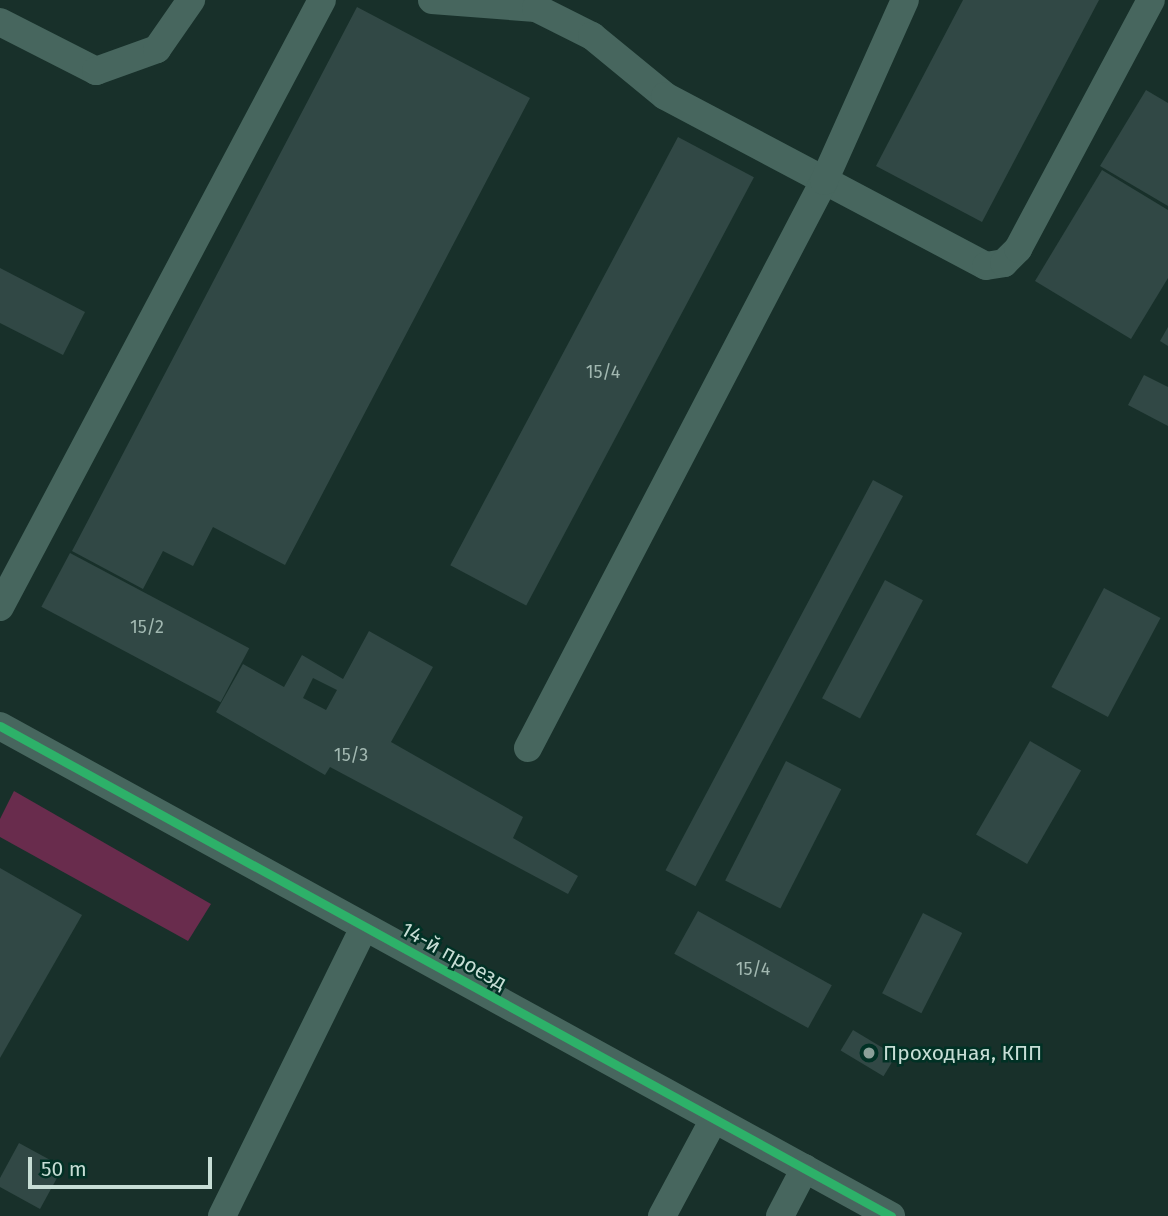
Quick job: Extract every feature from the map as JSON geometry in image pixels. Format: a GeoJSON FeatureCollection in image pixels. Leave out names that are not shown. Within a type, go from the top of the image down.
{"type":"FeatureCollection","features":[{"type":"Feature","properties":{"kind":"street"},"geometry":{"type":"LineString","coordinates":[[0,22],[96,71],[157,49],[191,0]]}},
{"type":"Feature","properties":{"kind":"street"},"geometry":{"type":"LineString","coordinates":[[0,607],[323,0]]}},
{"type":"Feature","properties":{"kind":"street"},"geometry":{"type":"LineString","coordinates":[[432,0],[536,8],[592,36],[665,96],[986,266],[1004,263],[1018,249],[1151,0]]}},
{"type":"Feature","properties":{"kind":"street"},"geometry":{"type":"LineString","coordinates":[[528,748],[824,181],[905,0]]}},
{"type":"Feature","properties":{"kind":"street","name":"14-й проезд"},"geometry":{"type":"LineString","coordinates":[[0,726],[891,1216]]}},
{"type":"Feature","properties":{"kind":"street"},"geometry":{"type":"LineString","coordinates":[[222,1216],[365,926]]}},
{"type":"Feature","properties":{"kind":"street"},"geometry":{"type":"LineString","coordinates":[[662,1216],[714,1119]]}},
{"type":"Feature","properties":{"kind":"street"},"geometry":{"type":"LineString","coordinates":[[780,1216],[805,1168]]}},
{"type":"Feature","properties":{"kind":"shaded area"},"geometry":{"type":"Polygon","coordinates":[[[14,791],[211,904],[188,941],[0,837],[0,819],[14,791]]]}},
{"type":"Feature","properties":{"kind":"building"},"geometry":{"type":"Polygon","coordinates":[[[963,0],[1099,0],[982,222],[876,166],[963,0]]]}},
{"type":"Feature","properties":{"kind":"building"},"geometry":{"type":"Polygon","coordinates":[[[357,7],[530,98],[285,565],[213,527],[193,566],[163,551],[143,589],[72,551],[357,7]]]}},
{"type":"Feature","properties":{"kind":"building"},"geometry":{"type":"Polygon","coordinates":[[[1146,90],[1168,103],[1168,206],[1100,166],[1146,90]]]}},
{"type":"Feature","properties":{"kind":"building"},"geometry":{"type":"Polygon","coordinates":[[[678,137],[754,177],[526,606],[450,565],[678,137]]]}},
{"type":"Feature","properties":{"kind":"building"},"geometry":{"type":"Polygon","coordinates":[[[1102,170],[1168,210],[1168,278],[1131,339],[1035,281],[1102,170]]]}},
{"type":"Feature","properties":{"kind":"building"},"geometry":{"type":"Polygon","coordinates":[[[0,268],[85,312],[63,355],[0,323],[0,268]]]}},
{"type":"Feature","properties":{"kind":"building"},"geometry":{"type":"Polygon","coordinates":[[[1168,327],[1168,346],[1160,341],[1168,327]]]}},
{"type":"Feature","properties":{"kind":"building"},"geometry":{"type":"Polygon","coordinates":[[[1144,375],[1168,387],[1168,426],[1128,405],[1144,375]]]}},
{"type":"Feature","properties":{"kind":"building"},"geometry":{"type":"Polygon","coordinates":[[[873,480],[903,496],[696,886],[665,870],[873,480]]]}},
{"type":"Feature","properties":{"kind":"building"},"geometry":{"type":"Polygon","coordinates":[[[70,553],[249,648],[221,702],[41,607],[70,553]]]}},
{"type":"Feature","properties":{"kind":"building"},"geometry":{"type":"Polygon","coordinates":[[[885,580],[923,600],[860,719],[822,698],[885,580]]]}},
{"type":"Feature","properties":{"kind":"building"},"geometry":{"type":"Polygon","coordinates":[[[1104,588],[1161,618],[1108,717],[1051,687],[1104,588]]]}},
{"type":"Feature","properties":{"kind":"building"},"geometry":{"type":"Polygon","coordinates":[[[369,631],[433,667],[391,742],[523,817],[513,838],[578,876],[568,894],[330,767],[325,775],[216,712],[243,664],[284,687],[302,655],[343,679],[369,631]],[[313,678],[303,698],[326,710],[337,690],[313,678]]]}},
{"type":"Feature","properties":{"kind":"building"},"geometry":{"type":"Polygon","coordinates":[[[1030,741],[1081,770],[1027,864],[976,835],[1030,741]]]}},
{"type":"Feature","properties":{"kind":"building"},"geometry":{"type":"Polygon","coordinates":[[[786,761],[841,789],[780,909],[725,880],[786,761]]]}},
{"type":"Feature","properties":{"kind":"building"},"geometry":{"type":"Polygon","coordinates":[[[0,868],[82,915],[0,1058],[0,868]]]}},
{"type":"Feature","properties":{"kind":"building"},"geometry":{"type":"Polygon","coordinates":[[[698,911],[832,985],[808,1028],[674,954],[698,911]]]}},
{"type":"Feature","properties":{"kind":"building"},"geometry":{"type":"Polygon","coordinates":[[[923,913],[962,933],[921,1013],[882,993],[923,913]]]}},
{"type":"Feature","properties":{"kind":"building","name":"Проходная, КПП"},"geometry":{"type":"Polygon","coordinates":[[[853,1030],[896,1056],[883,1076],[841,1051],[853,1030]]]}},
{"type":"Feature","properties":{"kind":"building"},"geometry":{"type":"Polygon","coordinates":[[[19,1143],[63,1167],[40,1209],[0,1187],[0,1178],[19,1143]]]}},
{"type":"Feature","properties":{"kind":"cycle path"},"geometry":{"type":"LineString","coordinates":[[0,726],[891,1216]]}},
{"type":"Feature","properties":{"kind":"place","name":"Проходная, КПП"},"geometry":{"type":"Point","coordinates":[869,1053]}}]}
